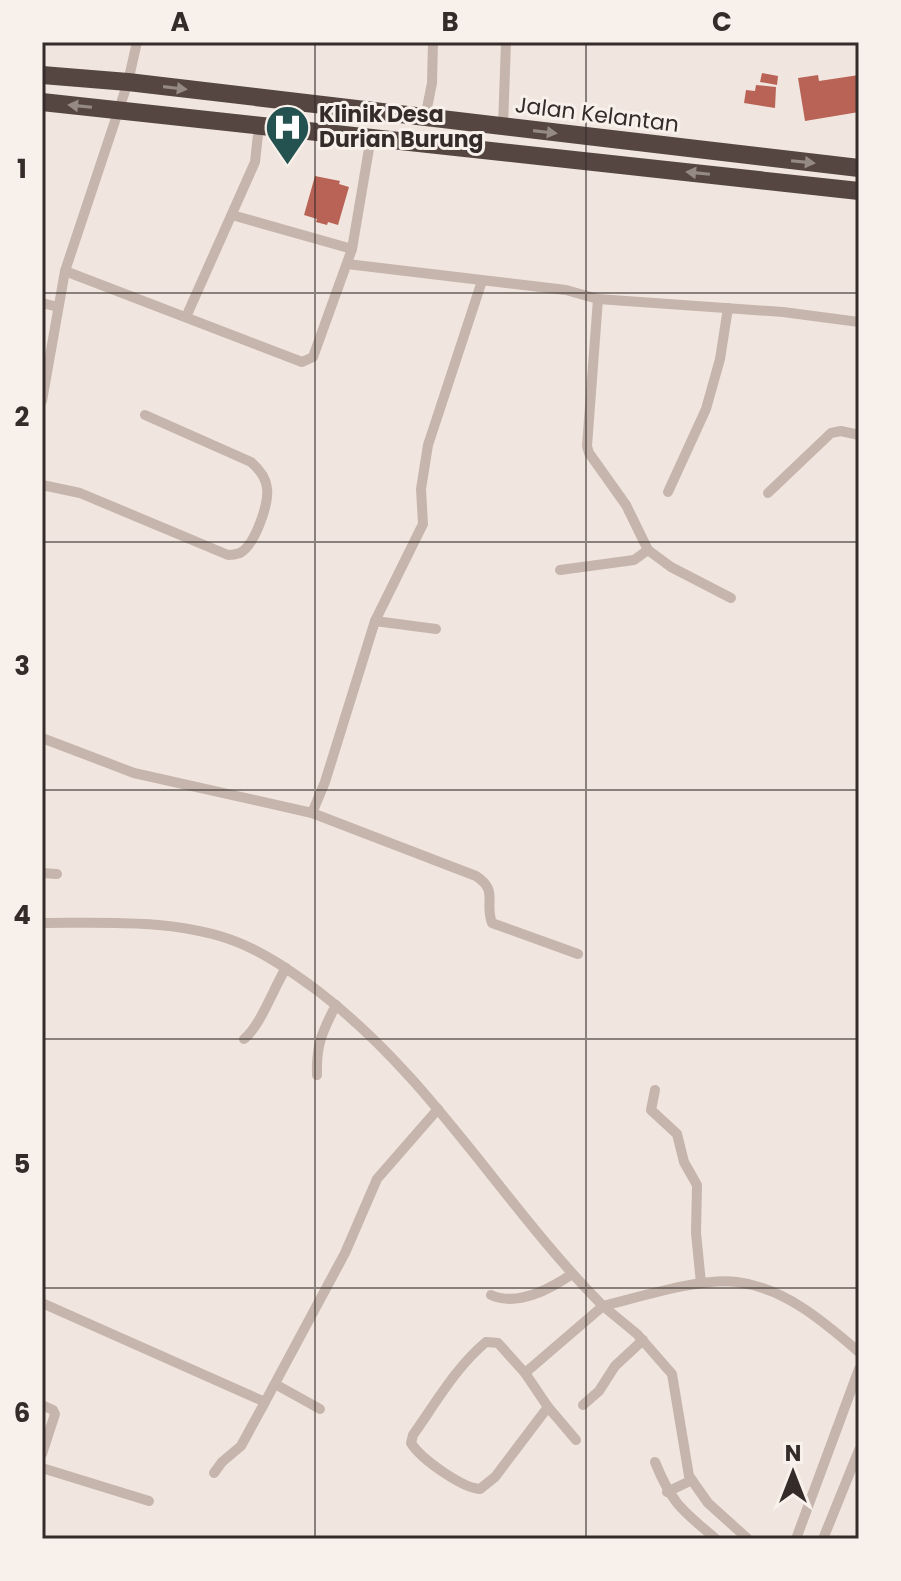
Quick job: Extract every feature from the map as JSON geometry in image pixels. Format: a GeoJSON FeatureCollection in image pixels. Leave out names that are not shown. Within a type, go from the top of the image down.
{"type":"FeatureCollection","features":[{"type":"Feature","properties":{"kind":"highway","name":"Jalan Kelantan"},"geometry":{"type":"LineString","coordinates":[[42,75],[128,82],[859,168]]}},
{"type":"Feature","properties":{"kind":"highway"},"geometry":{"type":"LineString","coordinates":[[42,102],[859,191]]}},
{"type":"Feature","properties":{"kind":"street"},"geometry":{"type":"LineString","coordinates":[[42,401],[65,271],[128,82],[137,42]]}},
{"type":"Feature","properties":{"kind":"street"},"geometry":{"type":"LineString","coordinates":[[425,118],[432,83],[433,42]]}},
{"type":"Feature","properties":{"kind":"street"},"geometry":{"type":"LineString","coordinates":[[503,127],[506,42]]}},
{"type":"Feature","properties":{"kind":"street"},"geometry":{"type":"LineString","coordinates":[[186,317],[255,162],[259,125]]}},
{"type":"Feature","properties":{"kind":"street"},"geometry":{"type":"LineString","coordinates":[[65,271],[302,362],[307,361],[313,357],[352,249],[371,137]]}},
{"type":"Feature","properties":{"kind":"street"},"geometry":{"type":"LineString","coordinates":[[232,215],[352,249]]}},
{"type":"Feature","properties":{"kind":"street"},"geometry":{"type":"LineString","coordinates":[[347,264],[566,290],[598,299],[783,312],[859,322]]}},
{"type":"Feature","properties":{"kind":"street"},"geometry":{"type":"LineString","coordinates":[[312,813],[325,782],[375,621],[423,524],[421,489],[428,445],[482,281]]}},
{"type":"Feature","properties":{"kind":"street"},"geometry":{"type":"LineString","coordinates":[[598,299],[587,446],[589,453],[626,505],[648,550],[671,567],[731,598]]}},
{"type":"Feature","properties":{"kind":"street"},"geometry":{"type":"LineString","coordinates":[[42,303],[58,307]]}},
{"type":"Feature","properties":{"kind":"street"},"geometry":{"type":"LineString","coordinates":[[668,492],[706,409],[720,359],[728,308]]}},
{"type":"Feature","properties":{"kind":"street"},"geometry":{"type":"LineString","coordinates":[[42,485],[80,493],[228,555],[239,554],[247,547],[266,509],[267,486],[261,471],[251,462],[145,415]]}},
{"type":"Feature","properties":{"kind":"street"},"geometry":{"type":"LineString","coordinates":[[768,493],[831,433],[841,431],[859,435]]}},
{"type":"Feature","properties":{"kind":"street"},"geometry":{"type":"LineString","coordinates":[[560,570],[634,560],[648,550]]}},
{"type":"Feature","properties":{"kind":"street"},"geometry":{"type":"LineString","coordinates":[[375,621],[436,629]]}},
{"type":"Feature","properties":{"kind":"street"},"geometry":{"type":"LineString","coordinates":[[42,738],[134,773],[312,813],[476,876],[485,882],[490,892],[489,916],[492,923],[578,954]]}},
{"type":"Feature","properties":{"kind":"street"},"geometry":{"type":"LineString","coordinates":[[42,873],[57,874]]}},
{"type":"Feature","properties":{"kind":"street"},"geometry":{"type":"LineString","coordinates":[[42,923],[127,923],[201,931],[231,940],[286,968],[373,1037],[438,1109],[572,1274],[643,1340],[672,1374],[686,1464],[675,1503],[716,1539]]}},
{"type":"Feature","properties":{"kind":"street"},"geometry":{"type":"LineString","coordinates":[[244,1039],[256,1028],[286,968]]}},
{"type":"Feature","properties":{"kind":"street"},"geometry":{"type":"LineString","coordinates":[[317,1075],[319,1040],[336,1005]]}},
{"type":"Feature","properties":{"kind":"street"},"geometry":{"type":"LineString","coordinates":[[655,1090],[651,1110],[677,1134],[684,1162],[697,1185],[696,1233],[701,1283]]}},
{"type":"Feature","properties":{"kind":"street"},"geometry":{"type":"LineString","coordinates":[[214,1473],[241,1446],[345,1253],[377,1179],[438,1109]]}},
{"type":"Feature","properties":{"kind":"street"},"geometry":{"type":"LineString","coordinates":[[491,1295],[509,1300],[530,1295],[572,1274]]}},
{"type":"Feature","properties":{"kind":"street"},"geometry":{"type":"LineString","coordinates":[[525,1373],[603,1306],[701,1283],[736,1281],[771,1291],[823,1321],[859,1352]]}},
{"type":"Feature","properties":{"kind":"street"},"geometry":{"type":"LineString","coordinates":[[42,1303],[265,1402]]}},
{"type":"Feature","properties":{"kind":"street"},"geometry":{"type":"LineString","coordinates":[[583,1405],[599,1391],[615,1366],[643,1340]]}},
{"type":"Feature","properties":{"kind":"street"},"geometry":{"type":"LineString","coordinates":[[548,1407],[495,1477],[480,1489],[469,1487],[413,1447],[413,1435],[486,1342],[498,1343],[576,1440]]}},
{"type":"Feature","properties":{"kind":"street"},"geometry":{"type":"LineString","coordinates":[[796,1539],[859,1369]]}},
{"type":"Feature","properties":{"kind":"street"},"geometry":{"type":"LineString","coordinates":[[275,1384],[320,1409]]}},
{"type":"Feature","properties":{"kind":"street"},"geometry":{"type":"LineString","coordinates":[[42,1405],[55,1414],[42,1454]]}},
{"type":"Feature","properties":{"kind":"street"},"geometry":{"type":"LineString","coordinates":[[823,1539],[859,1450]]}},
{"type":"Feature","properties":{"kind":"street"},"geometry":{"type":"LineString","coordinates":[[655,1462],[679,1486],[708,1503],[748,1539]]}},
{"type":"Feature","properties":{"kind":"street"},"geometry":{"type":"LineString","coordinates":[[42,1468],[149,1501]]}},
{"type":"Feature","properties":{"kind":"building"},"geometry":{"type":"Polygon","coordinates":[[[762,73],[778,76],[777,85],[760,82],[762,73]]]}},
{"type":"Feature","properties":{"kind":"building"},"geometry":{"type":"Polygon","coordinates":[[[818,75],[819,81],[859,75],[859,112],[805,121],[798,78],[818,75]]]}},
{"type":"Feature","properties":{"kind":"building"},"geometry":{"type":"Polygon","coordinates":[[[756,85],[776,87],[775,108],[744,103],[746,90],[755,91],[756,85]]]}},
{"type":"Feature","properties":{"kind":"building"},"geometry":{"type":"Polygon","coordinates":[[[315,176],[340,181],[339,184],[349,187],[338,225],[316,222],[317,219],[304,215],[315,176]]]}},
{"type":"Feature","properties":{"kind":"place","name":"Klinik Desa Durian Burung"},"geometry":{"type":"Point","coordinates":[288,166]}}]}
